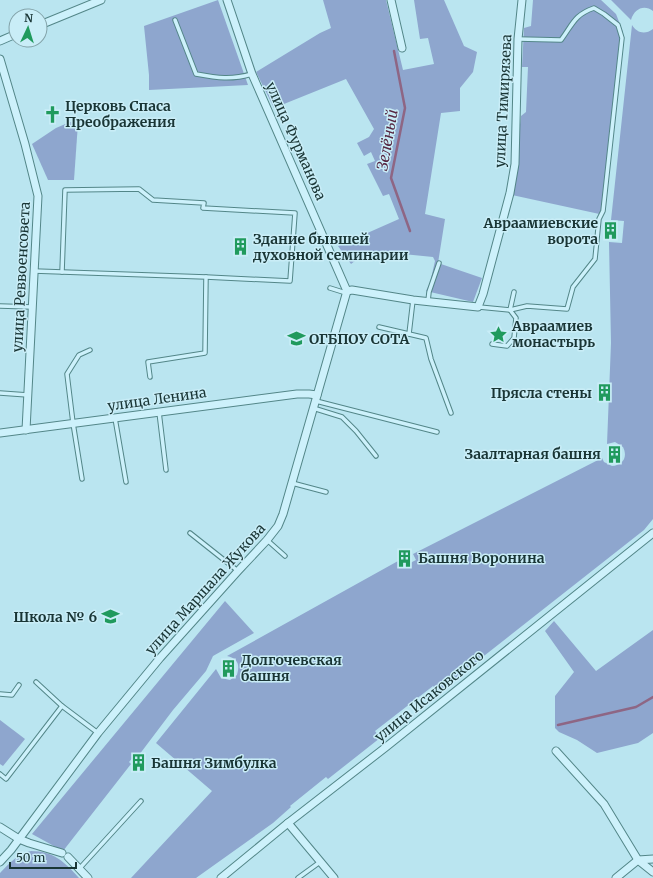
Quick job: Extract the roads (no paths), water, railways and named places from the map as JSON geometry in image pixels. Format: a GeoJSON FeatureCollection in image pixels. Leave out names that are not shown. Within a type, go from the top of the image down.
{"type":"FeatureCollection","features":[{"type":"Feature","properties":{"kind":"street"},"geometry":{"type":"LineString","coordinates":[[48,22],[101,0]]}},
{"type":"Feature","properties":{"kind":"street","name":"улица Фурманова"},"geometry":{"type":"LineString","coordinates":[[227,0],[252,74],[347,292]]}},
{"type":"Feature","properties":{"kind":"street"},"geometry":{"type":"LineString","coordinates":[[390,0],[402,48]]}},
{"type":"Feature","properties":{"kind":"street","name":"улица Тимирязева"},"geometry":{"type":"LineString","coordinates":[[478,307],[483,294],[510,193],[515,164],[518,39],[522,0]]}},
{"type":"Feature","properties":{"kind":"street","name":"улица Реввоенсовета"},"geometry":{"type":"LineString","coordinates":[[0,59],[25,144],[38,196],[26,430]]}},
{"type":"Feature","properties":{"kind":"street"},"geometry":{"type":"LineString","coordinates":[[347,292],[352,290],[413,300],[478,307]]}},
{"type":"Feature","properties":{"kind":"street","name":"улица Маршала Жукова"},"geometry":{"type":"LineString","coordinates":[[0,862],[11,850],[98,733],[160,658],[267,540],[281,520],[347,292]]}},
{"type":"Feature","properties":{"kind":"street","name":"улица Ленина"},"geometry":{"type":"LineString","coordinates":[[0,433],[297,394],[310,394],[316,398]]}},
{"type":"Feature","properties":{"kind":"street","name":"улица Исаковского"},"geometry":{"type":"LineString","coordinates":[[221,878],[653,533]]}},
{"type":"Feature","properties":{"kind":"street"},"geometry":{"type":"LineString","coordinates":[[556,751],[604,804],[638,860],[653,872]]}},
{"type":"Feature","properties":{"kind":"street"},"geometry":{"type":"LineString","coordinates":[[288,823],[334,878]]}},
{"type":"Feature","properties":{"kind":"street"},"geometry":{"type":"LineString","coordinates":[[0,827],[19,839],[65,855],[88,878]]}},
{"type":"Feature","properties":{"kind":"street"},"geometry":{"type":"LineString","coordinates":[[616,878],[638,860],[653,859]]}},
{"type":"Feature","properties":{"kind":"lane"},"geometry":{"type":"LineString","coordinates":[[478,307],[510,310],[527,306],[567,309],[573,287],[595,259],[599,219],[603,211],[622,38],[618,25],[594,8],[582,12],[561,40],[518,39]]}},
{"type":"Feature","properties":{"kind":"lane"},"geometry":{"type":"LineString","coordinates":[[175,20],[196,74],[214,78],[237,78],[252,74]]}},
{"type":"Feature","properties":{"kind":"lane"},"geometry":{"type":"LineString","coordinates":[[34,271],[62,272],[206,276],[290,282],[295,213],[203,208],[204,203],[153,200],[140,189],[65,190],[62,272]]}},
{"type":"Feature","properties":{"kind":"lane"},"geometry":{"type":"LineString","coordinates":[[428,301],[429,292],[439,263]]}},
{"type":"Feature","properties":{"kind":"lane"},"geometry":{"type":"LineString","coordinates":[[150,377],[148,362],[205,353],[206,276]]}},
{"type":"Feature","properties":{"kind":"lane"},"geometry":{"type":"LineString","coordinates":[[330,288],[347,292]]}},
{"type":"Feature","properties":{"kind":"lane"},"geometry":{"type":"LineString","coordinates":[[492,344],[507,346],[514,338],[516,318],[510,310],[514,292]]}},
{"type":"Feature","properties":{"kind":"lane"},"geometry":{"type":"LineString","coordinates":[[409,334],[413,300]]}},
{"type":"Feature","properties":{"kind":"lane"},"geometry":{"type":"LineString","coordinates":[[0,306],[32,307]]}},
{"type":"Feature","properties":{"kind":"lane"},"geometry":{"type":"LineString","coordinates":[[379,327],[426,338],[431,359],[451,413]]}},
{"type":"Feature","properties":{"kind":"lane"},"geometry":{"type":"LineString","coordinates":[[82,479],[67,374],[79,355],[90,350]]}},
{"type":"Feature","properties":{"kind":"lane"},"geometry":{"type":"LineString","coordinates":[[0,393],[28,395]]}},
{"type":"Feature","properties":{"kind":"lane"},"geometry":{"type":"LineString","coordinates":[[316,398],[437,432]]}},
{"type":"Feature","properties":{"kind":"lane"},"geometry":{"type":"LineString","coordinates":[[313,408],[342,417],[356,431],[376,456]]}},
{"type":"Feature","properties":{"kind":"lane"},"geometry":{"type":"LineString","coordinates":[[160,412],[166,470]]}},
{"type":"Feature","properties":{"kind":"lane"},"geometry":{"type":"LineString","coordinates":[[115,418],[126,482]]}},
{"type":"Feature","properties":{"kind":"lane"},"geometry":{"type":"LineString","coordinates":[[292,483],[326,492]]}},
{"type":"Feature","properties":{"kind":"lane"},"geometry":{"type":"LineString","coordinates":[[190,533],[238,571]]}},
{"type":"Feature","properties":{"kind":"lane"},"geometry":{"type":"LineString","coordinates":[[267,540],[285,556]]}},
{"type":"Feature","properties":{"kind":"lane"},"geometry":{"type":"LineString","coordinates":[[36,682],[62,706],[98,733]]}},
{"type":"Feature","properties":{"kind":"lane"},"geometry":{"type":"LineString","coordinates":[[0,694],[12,695],[19,685]]}},
{"type":"Feature","properties":{"kind":"lane"},"geometry":{"type":"LineString","coordinates":[[0,774],[6,779],[62,706]]}},
{"type":"Feature","properties":{"kind":"lane"},"geometry":{"type":"LineString","coordinates":[[79,869],[141,801]]}},
{"type":"Feature","properties":{"kind":"lane"},"geometry":{"type":"LineString","coordinates":[[298,878],[320,862]]}},
{"type":"Feature","properties":{"kind":"waterway","name":"Зелёный"},"geometry":{"type":"LineString","coordinates":[[394,51],[405,108],[391,178],[410,231]]}},
{"type":"Feature","properties":{"kind":"waterway"},"geometry":{"type":"LineString","coordinates":[[558,725],[636,707],[653,697]]}},
{"type":"Feature","properties":{"kind":"place","name":"Церковь Спаса Преображения"},"geometry":{"type":"Point","coordinates":[52,114]}},
{"type":"Feature","properties":{"kind":"place","name":"Авраамиевские ворота"},"geometry":{"type":"Point","coordinates":[611,231]}},
{"type":"Feature","properties":{"kind":"place","name":"Здание бывшей духовной семинарии"},"geometry":{"type":"Point","coordinates":[240,247]}},
{"type":"Feature","properties":{"kind":"place","name":"Авраамиев монастырь"},"geometry":{"type":"Point","coordinates":[499,334]}},
{"type":"Feature","properties":{"kind":"place","name":"ОГБПОУ СОТА"},"geometry":{"type":"Point","coordinates":[296,339]}},
{"type":"Feature","properties":{"kind":"place","name":"Прясла стены"},"geometry":{"type":"Point","coordinates":[605,393]}},
{"type":"Feature","properties":{"kind":"place","name":"Заалтарная башня"},"geometry":{"type":"Point","coordinates":[614,454]}},
{"type":"Feature","properties":{"kind":"place","name":"Башня Воронина"},"geometry":{"type":"Point","coordinates":[405,558]}},
{"type":"Feature","properties":{"kind":"place","name":"Школа № 6"},"geometry":{"type":"Point","coordinates":[110,617]}},
{"type":"Feature","properties":{"kind":"place","name":"Долгочевская башня"},"geometry":{"type":"Point","coordinates":[228,668]}},
{"type":"Feature","properties":{"kind":"place","name":"Башня Зимбулка"},"geometry":{"type":"Point","coordinates":[138,763]}}]}
